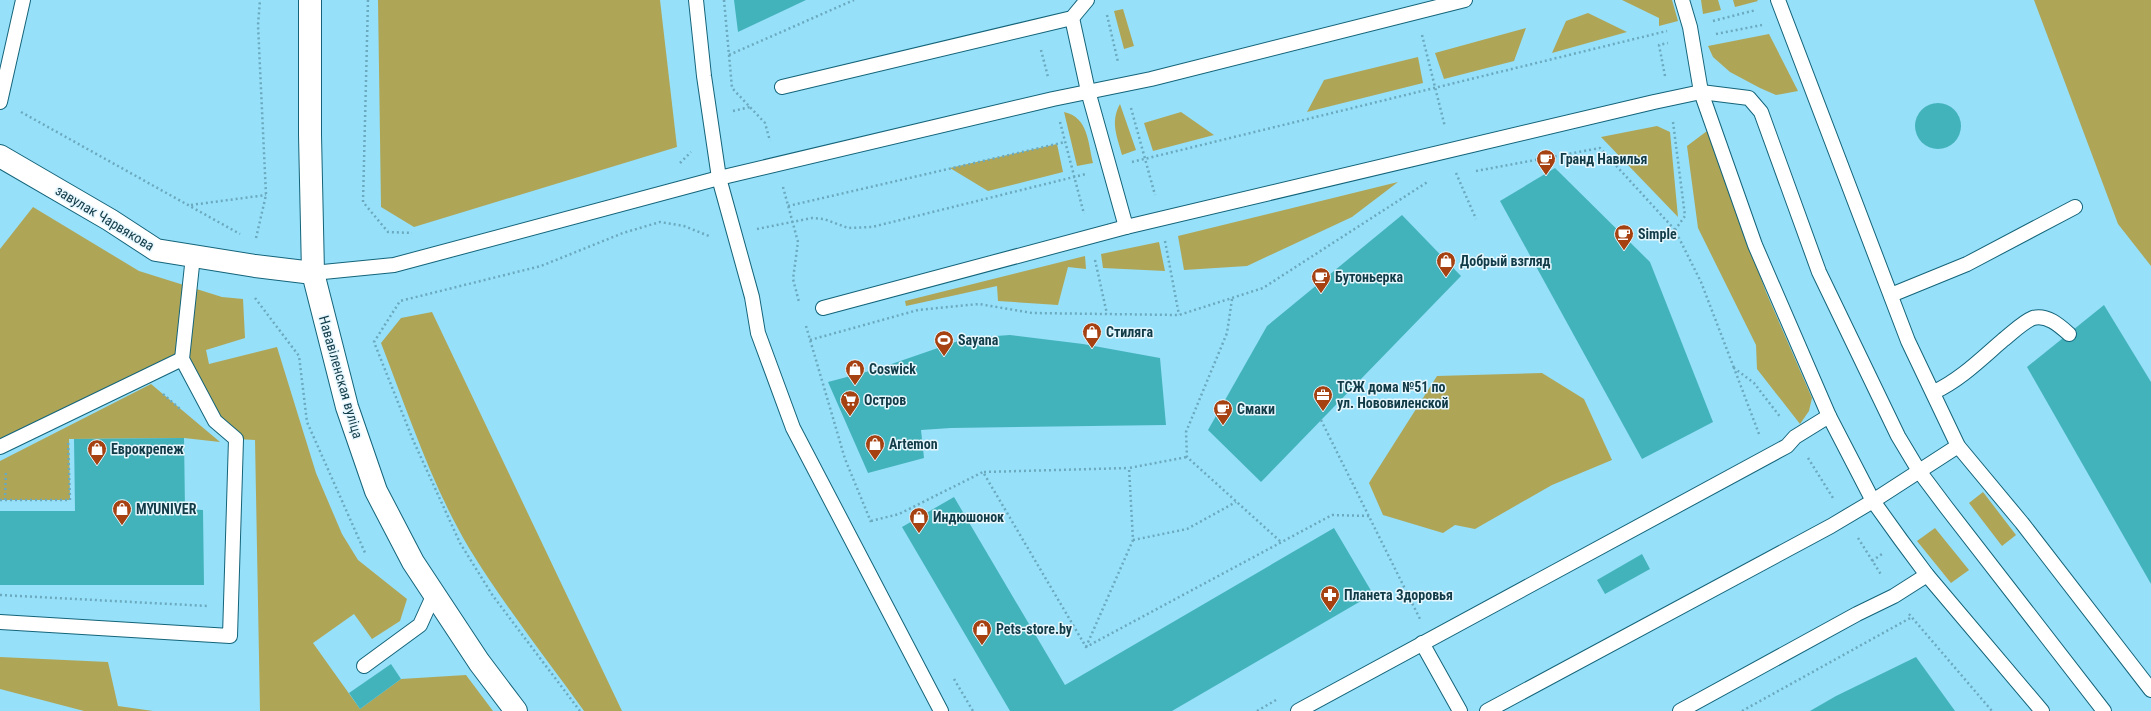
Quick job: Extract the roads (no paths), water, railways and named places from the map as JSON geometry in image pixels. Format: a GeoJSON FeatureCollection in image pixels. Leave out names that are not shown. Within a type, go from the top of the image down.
{"type":"FeatureCollection","features":[{"type":"Feature","properties":{"kind":"street","name":"Нававіленская вуліца"},"geometry":{"type":"LineString","coordinates":[[310,0],[310,135],[313,273],[347,407],[376,491],[413,562],[479,662],[516,711]]}},
{"type":"Feature","properties":{"kind":"street","name":"завулак Чарвякова"},"geometry":{"type":"LineString","coordinates":[[0,156],[110,220],[156,250],[313,273]]}},
{"type":"Feature","properties":{"kind":"lane"},"geometry":{"type":"LineString","coordinates":[[0,101],[23,0]]}},
{"type":"Feature","properties":{"kind":"lane"},"geometry":{"type":"LineString","coordinates":[[696,0],[709,116],[718,178],[752,297],[758,333],[793,428],[941,711]]}},
{"type":"Feature","properties":{"kind":"lane"},"geometry":{"type":"LineString","coordinates":[[782,87],[1072,18],[1087,0]]}},
{"type":"Feature","properties":{"kind":"lane"},"geometry":{"type":"LineString","coordinates":[[313,273],[394,265],[718,178],[1053,99],[1124,84],[1465,0]]}},
{"type":"Feature","properties":{"kind":"lane"},"geometry":{"type":"LineString","coordinates":[[1682,0],[1690,27],[1701,92],[1755,245],[1829,416],[1873,501],[1927,575],[2042,711]]}},
{"type":"Feature","properties":{"kind":"lane"},"geometry":{"type":"LineString","coordinates":[[1778,0],[1908,342],[1934,392],[1958,446],[2022,524],[2151,690]]}},
{"type":"Feature","properties":{"kind":"lane"},"geometry":{"type":"LineString","coordinates":[[1072,18],[1088,91],[1126,227]]}},
{"type":"Feature","properties":{"kind":"lane"},"geometry":{"type":"LineString","coordinates":[[823,308],[1126,227],[1701,92],[1749,98],[1761,112],[1819,272],[1891,424],[1919,471],[1991,567],[2104,711]]}},
{"type":"Feature","properties":{"kind":"lane"},"geometry":{"type":"LineString","coordinates":[[1890,295],[1966,264],[2074,207]]}},
{"type":"Feature","properties":{"kind":"lane"},"geometry":{"type":"LineString","coordinates":[[0,622],[230,636],[236,439],[215,421],[182,359],[193,256]]}},
{"type":"Feature","properties":{"kind":"lane"},"geometry":{"type":"LineString","coordinates":[[1934,392],[1952,384],[2014,331],[2034,318],[2046,319],[2056,323],[2069,334]]}},
{"type":"Feature","properties":{"kind":"lane"},"geometry":{"type":"LineString","coordinates":[[0,447],[182,359]]}},
{"type":"Feature","properties":{"kind":"lane"},"geometry":{"type":"LineString","coordinates":[[1298,711],[1787,446],[1795,437],[1829,416]]}},
{"type":"Feature","properties":{"kind":"lane"},"geometry":{"type":"LineString","coordinates":[[1487,711],[1824,530],[1873,501],[1958,446]]}},
{"type":"Feature","properties":{"kind":"lane"},"geometry":{"type":"LineString","coordinates":[[1680,711],[1857,614],[1894,596],[1927,575]]}},
{"type":"Feature","properties":{"kind":"lane"},"geometry":{"type":"LineString","coordinates":[[364,666],[420,625],[434,594]]}},
{"type":"Feature","properties":{"kind":"lane"},"geometry":{"type":"LineString","coordinates":[[1422,643],[1460,711]]}},
{"type":"Feature","properties":{"kind":"place","name":"Гранд Навилья"},"geometry":{"type":"Point","coordinates":[1546,176]}},
{"type":"Feature","properties":{"kind":"place","name":"Simple"},"geometry":{"type":"Point","coordinates":[1624,251]}},
{"type":"Feature","properties":{"kind":"place","name":"Добрый взгляд"},"geometry":{"type":"Point","coordinates":[1446,278]}},
{"type":"Feature","properties":{"kind":"place","name":"Бутоньерка"},"geometry":{"type":"Point","coordinates":[1321,294]}},
{"type":"Feature","properties":{"kind":"place","name":"Стиляга"},"geometry":{"type":"Point","coordinates":[1092,349]}},
{"type":"Feature","properties":{"kind":"place","name":"Sayana"},"geometry":{"type":"Point","coordinates":[944,357]}},
{"type":"Feature","properties":{"kind":"place","name":"Coswick"},"geometry":{"type":"Point","coordinates":[855,386]}},
{"type":"Feature","properties":{"kind":"place","name":"ТСЖ дома №51 по ул. Нововиленской"},"geometry":{"type":"Point","coordinates":[1323,412]}},
{"type":"Feature","properties":{"kind":"place","name":"Остров"},"geometry":{"type":"Point","coordinates":[850,417]}},
{"type":"Feature","properties":{"kind":"place","name":"Смаки"},"geometry":{"type":"Point","coordinates":[1223,426]}},
{"type":"Feature","properties":{"kind":"place","name":"Artemon"},"geometry":{"type":"Point","coordinates":[875,461]}},
{"type":"Feature","properties":{"kind":"place","name":"Еврокрепеж"},"geometry":{"type":"Point","coordinates":[97,466]}},
{"type":"Feature","properties":{"kind":"place","name":"MYUNIVER"},"geometry":{"type":"Point","coordinates":[122,526]}},
{"type":"Feature","properties":{"kind":"place","name":"Индюшонок"},"geometry":{"type":"Point","coordinates":[919,534]}},
{"type":"Feature","properties":{"kind":"place","name":"Планета Здоровья"},"geometry":{"type":"Point","coordinates":[1330,612]}},
{"type":"Feature","properties":{"kind":"place","name":"Pets-store.by"},"geometry":{"type":"Point","coordinates":[982,646]}}]}
